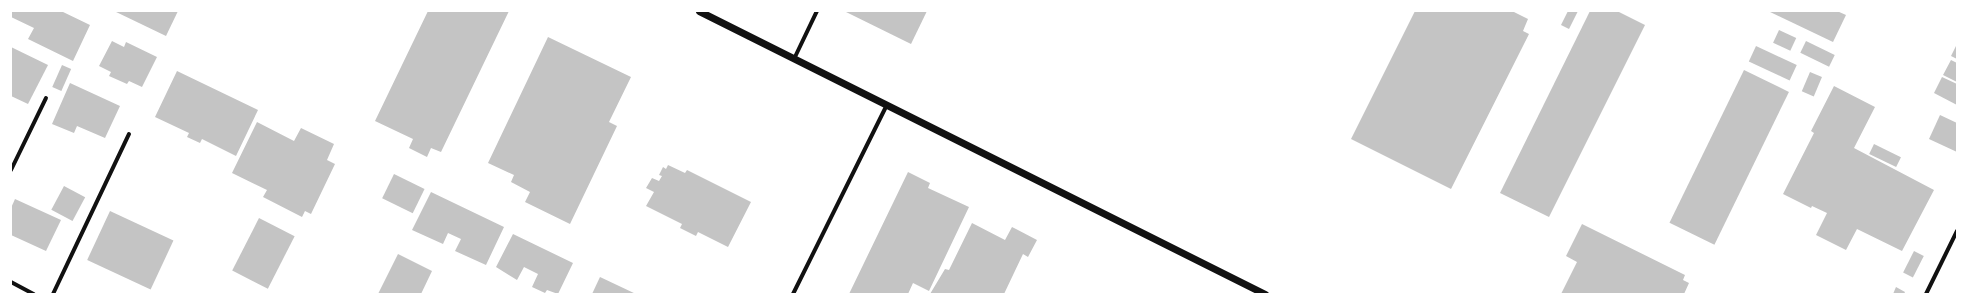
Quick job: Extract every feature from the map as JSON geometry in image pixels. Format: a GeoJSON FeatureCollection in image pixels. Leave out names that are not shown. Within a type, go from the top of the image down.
{"type":"FeatureCollection","features":[{"type":"Feature","properties":{"kind":"street"},"geometry":{"type":"LineString","coordinates":[[699,11],[1265,294]]}},
{"type":"Feature","properties":{"kind":"street"},"geometry":{"type":"LineString","coordinates":[[794,59],[818,11]]}},
{"type":"Feature","properties":{"kind":"street"},"geometry":{"type":"LineString","coordinates":[[11,170],[46,98]]}},
{"type":"Feature","properties":{"kind":"street"},"geometry":{"type":"LineString","coordinates":[[793,294],[887,105]]}},
{"type":"Feature","properties":{"kind":"street"},"geometry":{"type":"LineString","coordinates":[[53,294],[129,134]]}},
{"type":"Feature","properties":{"kind":"street"},"geometry":{"type":"LineString","coordinates":[[1926,294],[1957,232]]}},
{"type":"Feature","properties":{"kind":"street"},"geometry":{"type":"LineString","coordinates":[[11,282],[34,294]]}},
{"type":"Feature","properties":{"kind":"building"},"geometry":{"type":"Polygon","coordinates":[[[11,11],[61,11],[90,25],[73,61],[28,39],[34,28],[11,17],[11,11]]]}},
{"type":"Feature","properties":{"kind":"building"},"geometry":{"type":"Polygon","coordinates":[[[114,11],[178,11],[166,36],[114,11]]]}},
{"type":"Feature","properties":{"kind":"building"},"geometry":{"type":"Polygon","coordinates":[[[428,11],[509,11],[441,152],[431,148],[427,157],[409,148],[413,139],[375,121],[428,11]]]}},
{"type":"Feature","properties":{"kind":"building"},"geometry":{"type":"Polygon","coordinates":[[[844,11],[927,11],[911,44],[844,11]]]}},
{"type":"Feature","properties":{"kind":"building"},"geometry":{"type":"Polygon","coordinates":[[[1415,11],[1512,11],[1528,19],[1523,31],[1529,34],[1451,189],[1351,139],[1415,11]]]}},
{"type":"Feature","properties":{"kind":"building"},"geometry":{"type":"Polygon","coordinates":[[[1568,11],[1578,11],[1569,29],[1561,25],[1568,11]]]}},
{"type":"Feature","properties":{"kind":"building"},"geometry":{"type":"Polygon","coordinates":[[[1590,11],[1617,11],[1645,25],[1549,217],[1500,193],[1590,11]]]}},
{"type":"Feature","properties":{"kind":"building"},"geometry":{"type":"Polygon","coordinates":[[[1768,11],[1837,11],[1846,15],[1833,42],[1768,11]]]}},
{"type":"Feature","properties":{"kind":"building"},"geometry":{"type":"Polygon","coordinates":[[[1779,30],[1796,38],[1790,51],[1773,43],[1779,30]]]}},
{"type":"Feature","properties":{"kind":"building"},"geometry":{"type":"Polygon","coordinates":[[[548,37],[631,77],[609,122],[617,126],[570,224],[525,202],[530,192],[511,182],[514,175],[488,163],[548,37]]]}},
{"type":"Feature","properties":{"kind":"building"},"geometry":{"type":"Polygon","coordinates":[[[112,41],[124,47],[126,42],[157,57],[142,87],[129,81],[127,84],[109,76],[111,72],[99,66],[112,41]]]}},
{"type":"Feature","properties":{"kind":"building"},"geometry":{"type":"Polygon","coordinates":[[[1806,41],[1835,55],[1829,67],[1800,53],[1806,41]]]}},
{"type":"Feature","properties":{"kind":"building"},"geometry":{"type":"Polygon","coordinates":[[[1957,44],[1957,59],[1951,56],[1957,44]]]}},
{"type":"Feature","properties":{"kind":"building"},"geometry":{"type":"Polygon","coordinates":[[[1756,46],[1797,65],[1790,80],[1749,61],[1756,46]]]}},
{"type":"Feature","properties":{"kind":"building"},"geometry":{"type":"Polygon","coordinates":[[[11,47],[48,65],[28,104],[11,96],[11,47]]]}},
{"type":"Feature","properties":{"kind":"building"},"geometry":{"type":"Polygon","coordinates":[[[1951,60],[1957,63],[1957,82],[1943,75],[1951,60]]]}},
{"type":"Feature","properties":{"kind":"building"},"geometry":{"type":"Polygon","coordinates":[[[62,65],[71,69],[61,91],[52,87],[62,65]]]}},
{"type":"Feature","properties":{"kind":"building"},"geometry":{"type":"Polygon","coordinates":[[[1744,70],[1789,92],[1714,245],[1669,223],[1744,70]]]}},
{"type":"Feature","properties":{"kind":"building"},"geometry":{"type":"Polygon","coordinates":[[[177,71],[258,110],[236,156],[202,139],[200,143],[187,137],[189,133],[155,117],[177,71]]]}},
{"type":"Feature","properties":{"kind":"building"},"geometry":{"type":"Polygon","coordinates":[[[1810,72],[1822,77],[1814,96],[1802,91],[1810,72]]]}},
{"type":"Feature","properties":{"kind":"building"},"geometry":{"type":"Polygon","coordinates":[[[1942,77],[1957,84],[1957,105],[1934,93],[1942,77]]]}},
{"type":"Feature","properties":{"kind":"building"},"geometry":{"type":"Polygon","coordinates":[[[70,83],[120,106],[105,138],[77,126],[74,133],[52,124],[70,83]]]}},
{"type":"Feature","properties":{"kind":"building"},"geometry":{"type":"Polygon","coordinates":[[[1834,86],[1875,107],[1854,148],[1934,190],[1902,251],[1857,229],[1846,250],[1816,235],[1827,213],[1812,206],[1811,208],[1783,194],[1814,133],[1811,131],[1834,86]]]}},
{"type":"Feature","properties":{"kind":"building"},"geometry":{"type":"Polygon","coordinates":[[[1940,115],[1957,123],[1957,152],[1929,139],[1940,115]]]}},
{"type":"Feature","properties":{"kind":"building"},"geometry":{"type":"Polygon","coordinates":[[[257,122],[294,141],[301,128],[334,144],[327,160],[335,164],[311,214],[305,211],[302,217],[263,197],[267,190],[232,173],[257,122]]]}},
{"type":"Feature","properties":{"kind":"building"},"geometry":{"type":"Polygon","coordinates":[[[1874,144],[1901,157],[1896,167],[1869,154],[1874,144]]]}},
{"type":"Feature","properties":{"kind":"building"},"geometry":{"type":"Polygon","coordinates":[[[668,165],[685,173],[687,170],[751,202],[728,247],[698,232],[696,236],[680,228],[682,224],[646,206],[654,192],[646,188],[652,178],[659,181],[662,176],[659,175],[663,167],[666,169],[668,165]]]}},
{"type":"Feature","properties":{"kind":"building"},"geometry":{"type":"Polygon","coordinates":[[[908,172],[930,183],[928,188],[969,207],[929,291],[913,283],[908,294],[849,294],[908,172]]]}},
{"type":"Feature","properties":{"kind":"building"},"geometry":{"type":"Polygon","coordinates":[[[394,174],[425,189],[413,213],[382,198],[394,174]]]}},
{"type":"Feature","properties":{"kind":"building"},"geometry":{"type":"Polygon","coordinates":[[[64,186],[85,197],[73,221],[51,210],[64,186]]]}},
{"type":"Feature","properties":{"kind":"building"},"geometry":{"type":"Polygon","coordinates":[[[431,192],[504,227],[486,265],[455,251],[461,239],[448,233],[443,244],[412,230],[431,192]]]}},
{"type":"Feature","properties":{"kind":"building"},"geometry":{"type":"Polygon","coordinates":[[[15,199],[61,220],[46,251],[11,235],[11,208],[15,199]]]}},
{"type":"Feature","properties":{"kind":"building"},"geometry":{"type":"Polygon","coordinates":[[[110,211],[173,241],[151,290],[87,260],[110,211]]]}},
{"type":"Feature","properties":{"kind":"building"},"geometry":{"type":"Polygon","coordinates":[[[259,218],[295,236],[268,289],[232,271],[259,218]]]}},
{"type":"Feature","properties":{"kind":"building"},"geometry":{"type":"Polygon","coordinates":[[[972,223],[1005,240],[1012,227],[1037,240],[1028,257],[1023,254],[1004,294],[930,294],[945,269],[949,270],[972,223]]]}},
{"type":"Feature","properties":{"kind":"building"},"geometry":{"type":"Polygon","coordinates":[[[1582,224],[1685,275],[1683,280],[1689,283],[1684,294],[1561,294],[1577,262],[1566,256],[1582,224]]]}},
{"type":"Feature","properties":{"kind":"building"},"geometry":{"type":"Polygon","coordinates":[[[513,234],[573,263],[558,294],[547,290],[545,293],[532,287],[538,274],[524,267],[517,280],[496,267],[513,234]]]}},
{"type":"Feature","properties":{"kind":"building"},"geometry":{"type":"Polygon","coordinates":[[[1914,251],[1924,256],[1913,277],[1903,272],[1914,251]]]}},
{"type":"Feature","properties":{"kind":"building"},"geometry":{"type":"Polygon","coordinates":[[[398,254],[432,271],[421,294],[378,294],[398,254]]]}},
{"type":"Feature","properties":{"kind":"building"},"geometry":{"type":"Polygon","coordinates":[[[600,277],[636,294],[592,294],[600,277]]]}},
{"type":"Feature","properties":{"kind":"building"},"geometry":{"type":"Polygon","coordinates":[[[1896,287],[1905,292],[1904,294],[1893,294],[1896,287]]]}}]}
